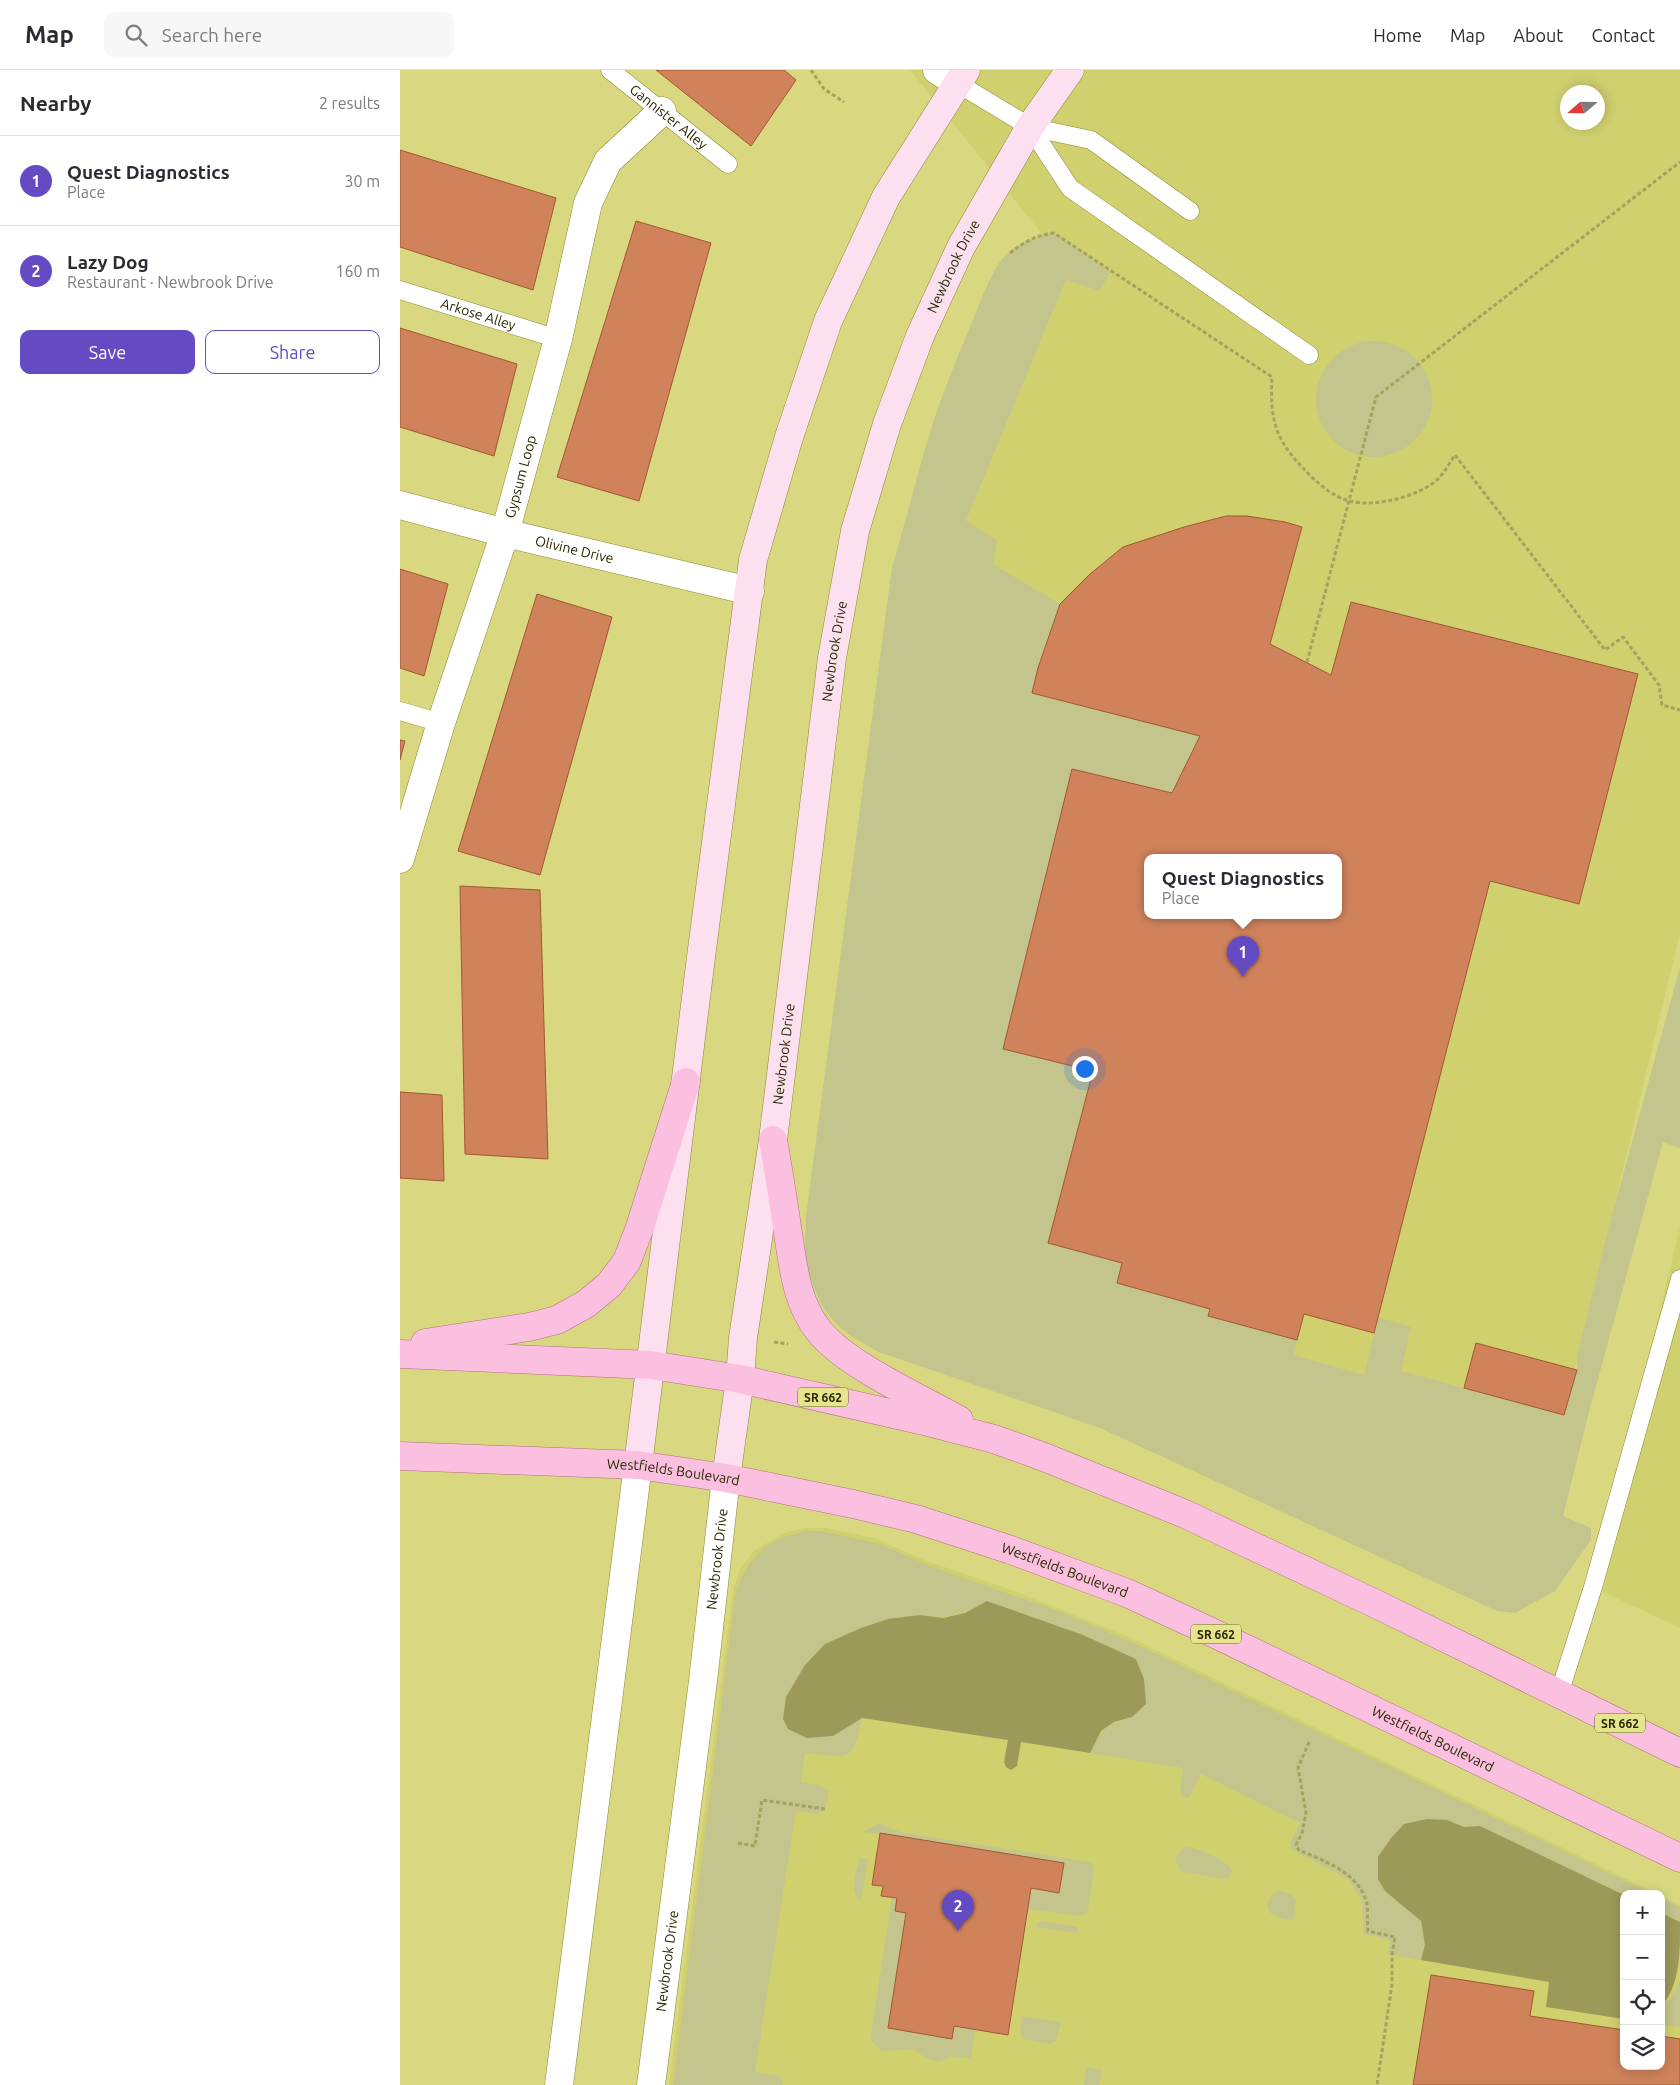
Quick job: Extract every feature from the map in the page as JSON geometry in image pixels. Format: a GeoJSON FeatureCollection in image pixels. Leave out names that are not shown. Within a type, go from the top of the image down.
{"type":"FeatureCollection","features":[{"type":"Feature","properties":{"kind":"main road"},"geometry":{"type":"LineString","coordinates":[[400,1346],[529,1327],[557,1320],[586,1304],[609,1285],[627,1261],[640,1228],[686,1082]]}},
{"type":"Feature","properties":{"kind":"main road"},"geometry":{"type":"LineString","coordinates":[[773,1140],[797,1286],[804,1309],[819,1331],[842,1352],[863,1367],[994,1438]]}},
{"type":"Feature","properties":{"kind":"main road","name":"SR 662"},"geometry":{"type":"LineString","coordinates":[[400,1354],[650,1365],[740,1379],[994,1438],[1044,1456],[1184,1514],[1376,1604],[1680,1752]]}},
{"type":"Feature","properties":{"kind":"main road","name":"Westfields Boulevard"},"geometry":{"type":"LineString","coordinates":[[400,1456],[638,1465],[726,1478],[916,1519],[1011,1550],[1127,1593],[1680,1858]]}},
{"type":"Feature","properties":{"kind":"street","name":"Newbrook Drive"},"geometry":{"type":"LineString","coordinates":[[651,2085],[702,1690],[726,1478],[740,1379],[743,1338],[773,1140],[832,658],[855,531],[887,424],[920,336],[961,247],[1030,128],[1070,70]]}},
{"type":"Feature","properties":{"kind":"street"},"geometry":{"type":"LineString","coordinates":[[559,2085],[753,560],[789,437],[828,321],[886,197],[954,74]]}},
{"type":"Feature","properties":{"kind":"street","name":"Gypsum Loop"},"geometry":{"type":"LineString","coordinates":[[400,859],[441,723],[505,533],[558,339],[588,204],[608,161],[662,111]]}},
{"type":"Feature","properties":{"kind":"street","name":"Olivine Drive"},"geometry":{"type":"LineString","coordinates":[[400,505],[505,533],[750,591]]}},
{"type":"Feature","properties":{"kind":"lane","name":"Gannister Alley"},"geometry":{"type":"LineString","coordinates":[[610,70],[728,164]]}},
{"type":"Feature","properties":{"kind":"lane"},"geometry":{"type":"LineString","coordinates":[[954,74],[1030,128],[1070,188],[1308,355]]}},
{"type":"Feature","properties":{"kind":"lane"},"geometry":{"type":"LineString","coordinates":[[1030,128],[1091,140],[1190,211]]}},
{"type":"Feature","properties":{"kind":"lane","name":"Arkose Alley"},"geometry":{"type":"LineString","coordinates":[[400,290],[558,339]]}},
{"type":"Feature","properties":{"kind":"lane"},"geometry":{"type":"LineString","coordinates":[[400,711],[441,723]]}},
{"type":"Feature","properties":{"kind":"lane"},"geometry":{"type":"LineString","coordinates":[[1559,1694],[1593,1587],[1680,1279]]}},
{"type":"Feature","properties":{"kind":"path"},"geometry":{"type":"LineString","coordinates":[[811,70],[824,89],[844,102]]}},
{"type":"Feature","properties":{"kind":"path"},"geometry":{"type":"LineString","coordinates":[[1307,662],[1376,397],[1680,162]]}},
{"type":"Feature","properties":{"kind":"path"},"geometry":{"type":"LineString","coordinates":[[1010,253],[1023,242],[1054,233],[1272,377],[1272,412],[1278,432],[1286,446],[1311,477],[1329,491],[1350,501],[1389,501],[1408,496],[1425,488],[1439,477],[1455,455],[1605,650],[1623,637],[1659,685],[1662,705],[1680,710]]}},
{"type":"Feature","properties":{"kind":"path"},"geometry":{"type":"LineString","coordinates":[[788,1353],[790,1344]]}},
{"type":"Feature","properties":{"kind":"path"},"geometry":{"type":"LineString","coordinates":[[1308,1742],[1298,1768],[1306,1812],[1302,1833],[1296,1845],[1299,1850],[1338,1868],[1355,1883],[1367,1904],[1368,1931],[1394,1937],[1392,1984],[1377,2085]]}},
{"type":"Feature","properties":{"kind":"path"},"geometry":{"type":"LineString","coordinates":[[738,1843],[754,1846],[762,1800],[825,1809]]}},
{"type":"Feature","properties":{"kind":"shaded area"},"geometry":{"type":"Polygon","coordinates":[[[910,70],[1680,70],[1680,933],[1564,1415],[929,1300],[966,521],[1066,280],[1098,291],[1111,272],[1042,234],[910,70]]]}},
{"type":"Feature","properties":{"kind":"shaded area"},"geometry":{"type":"Polygon","coordinates":[[[1680,1227],[1680,1628],[1593,1587],[1680,1227]]]}},
{"type":"Feature","properties":{"kind":"shaded area"},"geometry":{"type":"Polygon","coordinates":[[[805,1528],[825,1528],[874,1538],[927,1561],[1017,1592],[1127,1636],[1650,1890],[1620,1890],[1620,2070],[1665,2070],[1665,1898],[1680,1905],[1680,2085],[669,2085],[733,1590],[740,1569],[755,1550],[786,1532],[805,1528]]]}},
{"type":"Feature","properties":{"kind":"shaded area"},"geometry":{"type":"Polygon","coordinates":[[[987,1601],[1083,1635],[1136,1659],[1144,1679],[1146,1704],[1132,1717],[1114,1722],[1101,1731],[1090,1753],[1021,1742],[1017,1766],[1011,1770],[1006,1767],[1004,1762],[1008,1740],[862,1718],[833,1736],[807,1738],[788,1729],[783,1719],[786,1697],[805,1665],[825,1644],[861,1628],[888,1619],[920,1615],[943,1618],[965,1613],[987,1601]]]}},
{"type":"Feature","properties":{"kind":"shaded area"},"geometry":{"type":"Polygon","coordinates":[[[1427,1819],[1447,1820],[1464,1827],[1480,1826],[1620,1893],[1620,2018],[1546,2007],[1549,1982],[1421,1960],[1425,1945],[1421,1921],[1385,1891],[1378,1879],[1378,1857],[1391,1838],[1404,1824],[1427,1819]]]}},
{"type":"Feature","properties":{"kind":"shaded area"},"geometry":{"type":"Polygon","coordinates":[[[1665,1915],[1680,1922],[1678,1968],[1672,1989],[1665,2001],[1665,1915]]]}},
{"type":"Feature","properties":{"kind":"green space"},"geometry":{"type":"Polygon","coordinates":[[[1054,233],[1111,272],[1099,291],[1066,280],[966,521],[997,540],[993,564],[1060,604],[1038,668],[1032,693],[1200,736],[1172,793],[1004,1049],[1093,1071],[1048,1243],[1122,1263],[1117,1283],[1210,1309],[1209,1316],[1297,1340],[1294,1355],[1364,1375],[1378,1317],[1411,1327],[1401,1371],[1564,1415],[1577,1370],[1577,1356],[1609,1226],[1680,967],[1680,1148],[1663,1142],[1590,1408],[1563,1516],[1591,1528],[1591,1540],[1555,1591],[1515,1613],[1497,1611],[1100,1428],[879,1352],[846,1332],[830,1316],[817,1295],[808,1270],[805,1259],[806,1216],[892,567],[923,455],[938,409],[984,292],[999,263],[1010,251],[1031,239],[1054,233]]]}},
{"type":"Feature","properties":{"kind":"green space"},"geometry":{"type":"Polygon","coordinates":[[[1374,341],[1396,345],[1415,358],[1428,377],[1432,399],[1428,421],[1415,440],[1396,453],[1374,457],[1352,453],[1333,440],[1320,421],[1316,399],[1320,377],[1333,358],[1352,345],[1374,341]]]}},
{"type":"Feature","properties":{"kind":"green space"},"geometry":{"type":"Polygon","coordinates":[[[820,1531],[877,1543],[930,1566],[1058,1611],[1134,1643],[1644,1890],[1620,1890],[1620,1893],[1480,1826],[1464,1827],[1447,1820],[1378,1857],[1378,1879],[1385,1891],[1421,1921],[1425,1945],[1421,1960],[1388,1954],[1390,1940],[1364,1934],[1362,1902],[1349,1880],[1291,1849],[1290,1843],[1300,1823],[1201,1774],[1189,1798],[1182,1797],[1180,1789],[1183,1768],[1090,1753],[1105,1729],[1116,1722],[1132,1717],[1135,1659],[1083,1635],[987,1601],[955,1615],[920,1615],[786,1697],[783,1720],[833,1736],[862,1718],[855,1745],[846,1755],[805,1753],[801,1782],[821,1786],[828,1791],[828,1799],[823,1811],[818,1814],[796,1811],[755,2072],[779,2076],[783,2081],[782,2085],[673,2085],[735,1596],[746,1570],[761,1551],[771,1543],[795,1534],[820,1531]]]}},
{"type":"Feature","properties":{"kind":"green space"},"geometry":{"type":"Polygon","coordinates":[[[878,1823],[900,1832],[1090,1862],[1094,1869],[1088,1910],[1086,1914],[1080,1916],[1028,1909],[1031,1888],[1059,1892],[1064,1863],[863,1832],[878,1823]]]}},
{"type":"Feature","properties":{"kind":"green space"},"geometry":{"type":"Polygon","coordinates":[[[1185,1847],[1203,1852],[1225,1863],[1232,1871],[1230,1877],[1224,1879],[1180,1871],[1175,1860],[1179,1852],[1185,1847]]]}},
{"type":"Feature","properties":{"kind":"green space"},"geometry":{"type":"Polygon","coordinates":[[[860,1858],[868,1859],[861,1901],[855,1893],[854,1887],[860,1858]]]}},
{"type":"Feature","properties":{"kind":"green space"},"geometry":{"type":"Polygon","coordinates":[[[1279,1891],[1291,1894],[1296,1900],[1294,1918],[1292,1920],[1277,1917],[1269,1910],[1269,1899],[1279,1891]]]}},
{"type":"Feature","properties":{"kind":"green space"},"geometry":{"type":"Polygon","coordinates":[[[892,1897],[897,1898],[906,1913],[888,2028],[952,2039],[954,2026],[975,2030],[971,2059],[951,2056],[939,2062],[926,2058],[913,2049],[883,2051],[872,2042],[871,2034],[892,1897]]]}},
{"type":"Feature","properties":{"kind":"green space"},"geometry":{"type":"Polygon","coordinates":[[[1665,1900],[1680,1907],[1680,1922],[1665,1915],[1665,1900]]]}},
{"type":"Feature","properties":{"kind":"green space"},"geometry":{"type":"Polygon","coordinates":[[[1042,1921],[1078,1927],[1077,1933],[1036,1927],[1037,1923],[1042,1921]]]}},
{"type":"Feature","properties":{"kind":"green space"},"geometry":{"type":"Polygon","coordinates":[[[1680,1980],[1680,2027],[1665,2025],[1665,2003],[1671,1998],[1680,1980]]]}},
{"type":"Feature","properties":{"kind":"green space"},"geometry":{"type":"Polygon","coordinates":[[[1022,2016],[1061,2022],[1056,2041],[1050,2044],[1023,2039],[1020,2032],[1022,2016]]]}},
{"type":"Feature","properties":{"kind":"green space"},"geometry":{"type":"Polygon","coordinates":[[[1086,2067],[1102,2070],[1099,2085],[1084,2085],[1086,2067]]]}},
{"type":"Feature","properties":{"kind":"building"},"geometry":{"type":"Polygon","coordinates":[[[656,70],[784,70],[796,80],[751,146],[656,70]]]}},
{"type":"Feature","properties":{"kind":"building"},"geometry":{"type":"Polygon","coordinates":[[[400,150],[556,198],[533,290],[400,247],[400,150]]]}},
{"type":"Feature","properties":{"kind":"building"},"geometry":{"type":"Polygon","coordinates":[[[636,221],[711,243],[639,501],[557,477],[636,221]]]}},
{"type":"Feature","properties":{"kind":"building"},"geometry":{"type":"Polygon","coordinates":[[[400,328],[517,364],[494,456],[400,427],[400,328]]]}},
{"type":"Feature","properties":{"kind":"building"},"geometry":{"type":"Polygon","coordinates":[[[1226,516],[1247,516],[1285,522],[1302,527],[1270,644],[1331,675],[1351,602],[1638,674],[1579,904],[1490,881],[1374,1333],[1304,1314],[1297,1340],[1208,1316],[1210,1309],[1117,1283],[1122,1263],[1048,1243],[1093,1071],[1003,1049],[1072,769],[1172,793],[1200,736],[1032,693],[1038,668],[1060,604],[1090,574],[1123,547],[1184,527],[1226,516]]]}},
{"type":"Feature","properties":{"kind":"building"},"geometry":{"type":"Polygon","coordinates":[[[400,569],[448,584],[424,676],[400,668],[400,569]]]}},
{"type":"Feature","properties":{"kind":"building"},"geometry":{"type":"Polygon","coordinates":[[[537,594],[612,617],[540,875],[458,851],[537,594]]]}},
{"type":"Feature","properties":{"kind":"building"},"geometry":{"type":"Polygon","coordinates":[[[400,740],[405,741],[400,760],[400,740]]]}},
{"type":"Feature","properties":{"kind":"building"},"geometry":{"type":"Polygon","coordinates":[[[460,886],[540,890],[548,1159],[465,1154],[460,886]]]}},
{"type":"Feature","properties":{"kind":"building"},"geometry":{"type":"Polygon","coordinates":[[[400,1092],[442,1095],[444,1181],[400,1178],[400,1092]]]}},
{"type":"Feature","properties":{"kind":"building"},"geometry":{"type":"Polygon","coordinates":[[[1476,1343],[1577,1370],[1564,1415],[1464,1388],[1476,1343]]]}},
{"type":"Feature","properties":{"kind":"building"},"geometry":{"type":"Polygon","coordinates":[[[880,1833],[1064,1863],[1059,1893],[1031,1888],[1008,2035],[954,2026],[952,2039],[888,2028],[906,1913],[895,1911],[897,1898],[881,1896],[883,1886],[872,1885],[880,1833]]]}},
{"type":"Feature","properties":{"kind":"building"},"geometry":{"type":"Polygon","coordinates":[[[1431,1975],[1534,1991],[1530,2016],[1620,2029],[1620,2070],[1665,2070],[1665,2037],[1680,2039],[1680,2085],[1413,2085],[1431,1975]]]}},
{"type":"Feature","properties":{"kind":"place","name":"Quest Diagnostics"},"geometry":{"type":"Point","coordinates":[1243,977]}},
{"type":"Feature","properties":{"kind":"place","name":"Lazy Dog"},"geometry":{"type":"Point","coordinates":[958,1931]}}]}
